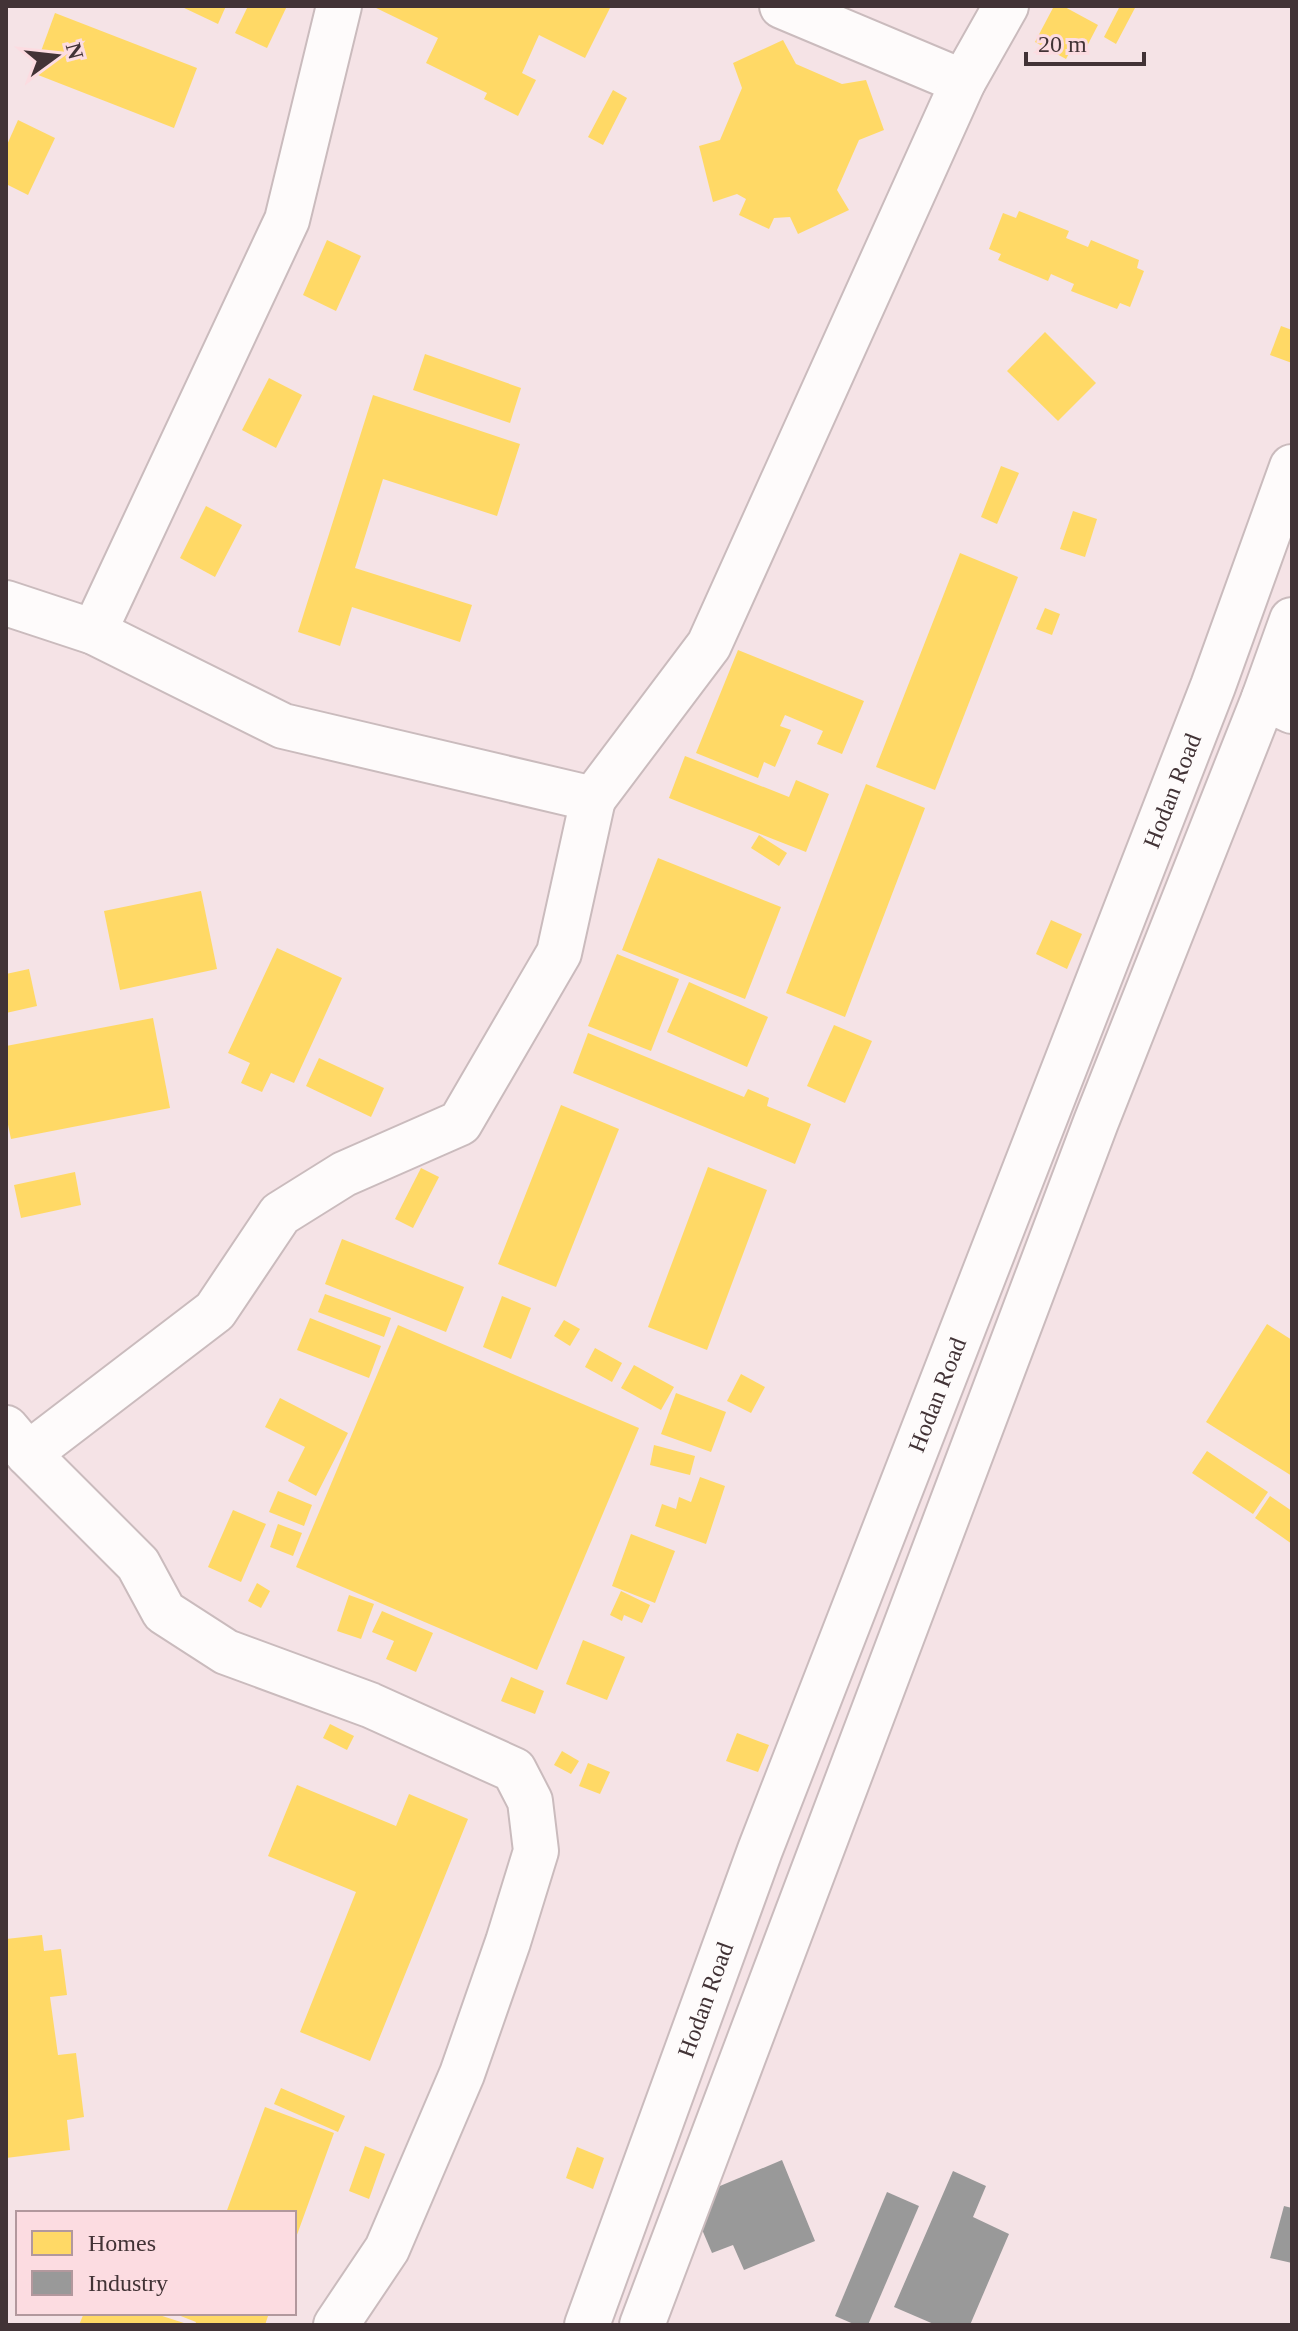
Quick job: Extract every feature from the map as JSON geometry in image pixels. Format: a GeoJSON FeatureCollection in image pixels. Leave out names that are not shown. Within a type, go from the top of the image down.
{"type":"FeatureCollection","features":[{"type":"Feature","properties":{"kind":"main road"},"geometry":{"type":"LineString","coordinates":[[94,632],[287,220],[339,6]]}},
{"type":"Feature","properties":{"kind":"main road"},"geometry":{"type":"LineString","coordinates":[[782,6],[963,82]]}},
{"type":"Feature","properties":{"kind":"main road"},"geometry":{"type":"LineString","coordinates":[[336,2325],[387,2249],[462,2074],[536,1851],[530,1801],[514,1770],[370,1705],[226,1652],[164,1612],[138,1564],[17,1441],[215,1311],[280,1214],[344,1174],[460,1123],[559,953],[593,799],[709,645],[963,82],[1006,6]]}},
{"type":"Feature","properties":{"kind":"main road","name":"Hodan Road"},"geometry":{"type":"LineString","coordinates":[[587,2325],[760,1850],[1213,686],[1292,467]]}},
{"type":"Feature","properties":{"kind":"main road"},"geometry":{"type":"LineString","coordinates":[[6,603],[94,632],[283,726],[593,799]]}},
{"type":"Feature","properties":{"kind":"main road"},"geometry":{"type":"LineString","coordinates":[[642,2325],[1096,1122],[1278,704],[1292,620]]}},
{"type":"Feature","properties":{"kind":"building: Homes"},"geometry":{"type":"Polygon","coordinates":[[[180,6],[226,6],[218,24],[180,6]]]}},
{"type":"Feature","properties":{"kind":"building: Homes"},"geometry":{"type":"Polygon","coordinates":[[[248,6],[287,6],[267,48],[235,33],[248,6]]]}},
{"type":"Feature","properties":{"kind":"building: Homes"},"geometry":{"type":"Polygon","coordinates":[[[372,6],[611,6],[585,58],[539,35],[522,73],[536,80],[518,116],[484,99],[487,93],[426,63],[438,38],[372,6]]]}},
{"type":"Feature","properties":{"kind":"building: Homes"},"geometry":{"type":"Polygon","coordinates":[[[1054,6],[1063,6],[1098,25],[1085,50],[1074,44],[1066,59],[1035,42],[1054,6]]]}},
{"type":"Feature","properties":{"kind":"building: Homes"},"geometry":{"type":"Polygon","coordinates":[[[1120,6],[1136,6],[1116,44],[1104,37],[1120,6]]]}},
{"type":"Feature","properties":{"kind":"building: Homes"},"geometry":{"type":"Polygon","coordinates":[[[55,13],[197,68],[174,128],[33,73],[55,13]]]}},
{"type":"Feature","properties":{"kind":"building: Homes"},"geometry":{"type":"Polygon","coordinates":[[[783,40],[796,64],[842,84],[866,80],[884,130],[859,140],[837,190],[849,210],[798,234],[790,217],[774,218],[769,229],[739,215],[746,199],[737,194],[713,202],[699,146],[720,140],[742,88],[733,63],[783,40]]]}},
{"type":"Feature","properties":{"kind":"building: Homes"},"geometry":{"type":"Polygon","coordinates":[[[613,90],[627,98],[603,145],[588,137],[613,90]]]}},
{"type":"Feature","properties":{"kind":"building: Homes"},"geometry":{"type":"Polygon","coordinates":[[[18,120],[55,138],[28,195],[6,184],[6,147],[18,120]]]}},
{"type":"Feature","properties":{"kind":"building: Homes"},"geometry":{"type":"Polygon","coordinates":[[[1019,211],[1069,231],[1066,238],[1088,247],[1091,240],[1139,260],[1137,268],[1144,271],[1130,307],[1120,303],[1117,309],[1071,291],[1074,284],[1051,274],[1048,281],[998,260],[1001,254],[989,249],[1003,213],[1016,218],[1019,211]]]}},
{"type":"Feature","properties":{"kind":"building: Homes"},"geometry":{"type":"Polygon","coordinates":[[[327,240],[361,256],[336,311],[303,295],[327,240]]]}},
{"type":"Feature","properties":{"kind":"building: Homes"},"geometry":{"type":"Polygon","coordinates":[[[1281,326],[1292,330],[1292,363],[1270,355],[1281,326]]]}},
{"type":"Feature","properties":{"kind":"building: Homes"},"geometry":{"type":"Polygon","coordinates":[[[1045,332],[1096,383],[1058,421],[1007,371],[1045,332]]]}},
{"type":"Feature","properties":{"kind":"building: Homes"},"geometry":{"type":"Polygon","coordinates":[[[425,354],[521,388],[510,423],[413,390],[425,354]]]}},
{"type":"Feature","properties":{"kind":"building: Homes"},"geometry":{"type":"Polygon","coordinates":[[[269,378],[302,395],[276,448],[242,430],[269,378]]]}},
{"type":"Feature","properties":{"kind":"building: Homes"},"geometry":{"type":"Polygon","coordinates":[[[373,395],[520,444],[497,516],[383,479],[355,568],[472,605],[460,642],[352,607],[340,646],[298,632],[373,395]]]}},
{"type":"Feature","properties":{"kind":"building: Homes"},"geometry":{"type":"Polygon","coordinates":[[[1001,466],[1019,473],[997,524],[981,517],[1001,466]]]}},
{"type":"Feature","properties":{"kind":"building: Homes"},"geometry":{"type":"Polygon","coordinates":[[[206,506],[242,525],[215,577],[180,558],[206,506]]]}},
{"type":"Feature","properties":{"kind":"building: Homes"},"geometry":{"type":"Polygon","coordinates":[[[1073,511],[1097,519],[1085,557],[1060,549],[1073,511]]]}},
{"type":"Feature","properties":{"kind":"building: Homes"},"geometry":{"type":"Polygon","coordinates":[[[960,553],[1018,577],[935,790],[876,767],[960,553]]]}},
{"type":"Feature","properties":{"kind":"building: Homes"},"geometry":{"type":"Polygon","coordinates":[[[1045,608],[1060,614],[1052,635],[1036,629],[1045,608]]]}},
{"type":"Feature","properties":{"kind":"building: Homes"},"geometry":{"type":"Polygon","coordinates":[[[738,650],[864,701],[842,754],[817,744],[823,731],[785,715],[780,726],[791,730],[775,767],[764,762],[758,778],[696,753],[738,650]]]}},
{"type":"Feature","properties":{"kind":"building: Homes"},"geometry":{"type":"Polygon","coordinates":[[[685,756],[789,797],[796,780],[829,794],[806,852],[669,798],[685,756]]]}},
{"type":"Feature","properties":{"kind":"building: Homes"},"geometry":{"type":"Polygon","coordinates":[[[866,784],[925,808],[845,1017],[786,993],[866,784]]]}},
{"type":"Feature","properties":{"kind":"building: Homes"},"geometry":{"type":"Polygon","coordinates":[[[759,835],[787,853],[779,866],[751,848],[759,835]]]}},
{"type":"Feature","properties":{"kind":"building: Homes"},"geometry":{"type":"Polygon","coordinates":[[[658,858],[781,907],[745,999],[622,950],[658,858]]]}},
{"type":"Feature","properties":{"kind":"building: Homes"},"geometry":{"type":"Polygon","coordinates":[[[201,891],[217,969],[120,990],[104,911],[201,891]]]}},
{"type":"Feature","properties":{"kind":"building: Homes"},"geometry":{"type":"Polygon","coordinates":[[[1051,920],[1082,934],[1067,969],[1036,954],[1051,920]]]}},
{"type":"Feature","properties":{"kind":"building: Homes"},"geometry":{"type":"Polygon","coordinates":[[[277,948],[342,978],[294,1083],[271,1073],[262,1092],[241,1083],[250,1063],[228,1053],[277,948]]]}},
{"type":"Feature","properties":{"kind":"building: Homes"},"geometry":{"type":"Polygon","coordinates":[[[617,954],[679,979],[651,1051],[588,1026],[617,954]]]}},
{"type":"Feature","properties":{"kind":"building: Homes"},"geometry":{"type":"Polygon","coordinates":[[[29,969],[37,1006],[6,1013],[6,974],[29,969]]]}},
{"type":"Feature","properties":{"kind":"building: Homes"},"geometry":{"type":"Polygon","coordinates":[[[689,982],[768,1017],[747,1067],[667,1032],[689,982]]]}},
{"type":"Feature","properties":{"kind":"building: Homes"},"geometry":{"type":"Polygon","coordinates":[[[153,1018],[170,1108],[11,1139],[6,1115],[6,1046],[153,1018]]]}},
{"type":"Feature","properties":{"kind":"building: Homes"},"geometry":{"type":"Polygon","coordinates":[[[834,1025],[872,1041],[845,1103],[807,1086],[834,1025]]]}},
{"type":"Feature","properties":{"kind":"building: Homes"},"geometry":{"type":"Polygon","coordinates":[[[588,1033],[744,1097],[748,1089],[769,1098],[767,1106],[811,1124],[795,1164],[573,1073],[588,1033]]]}},
{"type":"Feature","properties":{"kind":"building: Homes"},"geometry":{"type":"Polygon","coordinates":[[[319,1058],[384,1088],[371,1117],[306,1086],[319,1058]]]}},
{"type":"Feature","properties":{"kind":"building: Homes"},"geometry":{"type":"Polygon","coordinates":[[[561,1105],[619,1129],[556,1287],[498,1264],[561,1105]]]}},
{"type":"Feature","properties":{"kind":"building: Homes"},"geometry":{"type":"Polygon","coordinates":[[[708,1167],[767,1190],[707,1350],[648,1327],[708,1167]]]}},
{"type":"Feature","properties":{"kind":"building: Homes"},"geometry":{"type":"Polygon","coordinates":[[[421,1168],[439,1177],[413,1228],[395,1219],[421,1168]]]}},
{"type":"Feature","properties":{"kind":"building: Homes"},"geometry":{"type":"Polygon","coordinates":[[[75,1172],[81,1205],[21,1218],[14,1185],[75,1172]]]}},
{"type":"Feature","properties":{"kind":"building: Homes"},"geometry":{"type":"Polygon","coordinates":[[[342,1239],[464,1287],[446,1332],[325,1284],[342,1239]]]}},
{"type":"Feature","properties":{"kind":"building: Homes"},"geometry":{"type":"Polygon","coordinates":[[[325,1294],[391,1318],[384,1337],[318,1312],[325,1294]]]}},
{"type":"Feature","properties":{"kind":"building: Homes"},"geometry":{"type":"Polygon","coordinates":[[[502,1296],[531,1308],[511,1359],[483,1347],[502,1296]]]}},
{"type":"Feature","properties":{"kind":"building: Homes"},"geometry":{"type":"Polygon","coordinates":[[[310,1318],[381,1346],[369,1378],[297,1350],[310,1318]]]}},
{"type":"Feature","properties":{"kind":"building: Homes"},"geometry":{"type":"Polygon","coordinates":[[[564,1320],[580,1329],[570,1346],[554,1336],[564,1320]]]}},
{"type":"Feature","properties":{"kind":"building: Homes"},"geometry":{"type":"Polygon","coordinates":[[[1267,1324],[1292,1340],[1292,1476],[1206,1422],[1267,1324]]]}},
{"type":"Feature","properties":{"kind":"building: Homes"},"geometry":{"type":"Polygon","coordinates":[[[398,1325],[639,1428],[537,1670],[296,1567],[398,1325]]]}},
{"type":"Feature","properties":{"kind":"building: Homes"},"geometry":{"type":"Polygon","coordinates":[[[595,1348],[622,1363],[612,1382],[585,1367],[595,1348]]]}},
{"type":"Feature","properties":{"kind":"building: Homes"},"geometry":{"type":"Polygon","coordinates":[[[634,1365],[674,1387],[661,1410],[621,1388],[634,1365]]]}},
{"type":"Feature","properties":{"kind":"building: Homes"},"geometry":{"type":"Polygon","coordinates":[[[741,1374],[765,1387],[751,1413],[727,1401],[741,1374]]]}},
{"type":"Feature","properties":{"kind":"building: Homes"},"geometry":{"type":"Polygon","coordinates":[[[676,1393],[726,1412],[711,1452],[661,1434],[676,1393]]]}},
{"type":"Feature","properties":{"kind":"building: Homes"},"geometry":{"type":"Polygon","coordinates":[[[280,1398],[348,1433],[316,1496],[288,1481],[305,1447],[265,1427],[280,1398]]]}},
{"type":"Feature","properties":{"kind":"building: Homes"},"geometry":{"type":"Polygon","coordinates":[[[654,1445],[695,1456],[690,1475],[650,1465],[654,1445]]]}},
{"type":"Feature","properties":{"kind":"building: Homes"},"geometry":{"type":"Polygon","coordinates":[[[1207,1451],[1268,1492],[1253,1514],[1192,1473],[1207,1451]]]}},
{"type":"Feature","properties":{"kind":"building: Homes"},"geometry":{"type":"Polygon","coordinates":[[[700,1477],[725,1486],[706,1544],[655,1526],[662,1504],[676,1509],[679,1497],[691,1502],[700,1477]]]}},
{"type":"Feature","properties":{"kind":"building: Homes"},"geometry":{"type":"Polygon","coordinates":[[[278,1491],[312,1505],[304,1526],[269,1512],[278,1491]]]}},
{"type":"Feature","properties":{"kind":"building: Homes"},"geometry":{"type":"Polygon","coordinates":[[[1270,1496],[1292,1511],[1292,1544],[1255,1518],[1270,1496]]]}},
{"type":"Feature","properties":{"kind":"building: Homes"},"geometry":{"type":"Polygon","coordinates":[[[233,1510],[266,1524],[241,1582],[208,1567],[233,1510]]]}},
{"type":"Feature","properties":{"kind":"building: Homes"},"geometry":{"type":"Polygon","coordinates":[[[278,1524],[302,1533],[293,1556],[270,1547],[278,1524]]]}},
{"type":"Feature","properties":{"kind":"building: Homes"},"geometry":{"type":"Polygon","coordinates":[[[631,1534],[675,1551],[655,1603],[612,1586],[631,1534]]]}},
{"type":"Feature","properties":{"kind":"building: Homes"},"geometry":{"type":"Polygon","coordinates":[[[257,1583],[270,1591],[261,1608],[248,1601],[257,1583]]]}},
{"type":"Feature","properties":{"kind":"building: Homes"},"geometry":{"type":"Polygon","coordinates":[[[621,1591],[650,1605],[642,1623],[624,1615],[622,1621],[610,1615],[621,1591]]]}},
{"type":"Feature","properties":{"kind":"building: Homes"},"geometry":{"type":"Polygon","coordinates":[[[349,1595],[374,1604],[361,1639],[337,1631],[349,1595]]]}},
{"type":"Feature","properties":{"kind":"building: Homes"},"geometry":{"type":"Polygon","coordinates":[[[382,1611],[433,1633],[416,1672],[386,1659],[394,1641],[372,1632],[382,1611]]]}},
{"type":"Feature","properties":{"kind":"building: Homes"},"geometry":{"type":"Polygon","coordinates":[[[583,1640],[625,1657],[607,1700],[566,1684],[583,1640]]]}},
{"type":"Feature","properties":{"kind":"building: Homes"},"geometry":{"type":"Polygon","coordinates":[[[511,1677],[544,1691],[535,1714],[501,1701],[511,1677]]]}},
{"type":"Feature","properties":{"kind":"building: Homes"},"geometry":{"type":"Polygon","coordinates":[[[330,1724],[354,1736],[347,1750],[323,1738],[330,1724]]]}},
{"type":"Feature","properties":{"kind":"building: Homes"},"geometry":{"type":"Polygon","coordinates":[[[737,1733],[769,1745],[758,1772],[726,1761],[737,1733]]]}},
{"type":"Feature","properties":{"kind":"building: Homes"},"geometry":{"type":"Polygon","coordinates":[[[562,1751],[579,1761],[571,1774],[554,1765],[562,1751]]]}},
{"type":"Feature","properties":{"kind":"building: Homes"},"geometry":{"type":"Polygon","coordinates":[[[588,1763],[610,1772],[600,1794],[579,1786],[588,1763]]]}},
{"type":"Feature","properties":{"kind":"building: Homes"},"geometry":{"type":"Polygon","coordinates":[[[297,1785],[396,1826],[409,1794],[468,1819],[370,2061],[300,2032],[356,1892],[268,1856],[297,1785]]]}},
{"type":"Feature","properties":{"kind":"building: Homes"},"geometry":{"type":"Polygon","coordinates":[[[42,1935],[44,1951],[61,1949],[67,1995],[50,1997],[58,2055],[76,2053],[84,2117],[67,2120],[70,2150],[6,2158],[6,1939],[42,1935]]]}},
{"type":"Feature","properties":{"kind":"building: Homes"},"geometry":{"type":"Polygon","coordinates":[[[281,2088],[345,2116],[338,2132],[274,2104],[281,2088]]]}},
{"type":"Feature","properties":{"kind":"building: Homes"},"geometry":{"type":"Polygon","coordinates":[[[265,2107],[334,2133],[296,2238],[296,2211],[227,2211],[265,2107]]]}},
{"type":"Feature","properties":{"kind":"building: Homes"},"geometry":{"type":"Polygon","coordinates":[[[365,2146],[385,2154],[369,2199],[349,2191],[365,2146]]]}},
{"type":"Feature","properties":{"kind":"building: Homes"},"geometry":{"type":"Polygon","coordinates":[[[577,2147],[604,2158],[593,2189],[566,2178],[577,2147]]]}},
{"type":"Feature","properties":{"kind":"building: Homes"},"geometry":{"type":"Polygon","coordinates":[[[83,2315],[159,2315],[187,2324],[79,2325],[83,2315]]]}},
{"type":"Feature","properties":{"kind":"building: Homes"},"geometry":{"type":"Polygon","coordinates":[[[178,2315],[268,2315],[265,2325],[195,2325],[196,2322],[178,2315]]]}},
{"type":"Feature","properties":{"kind":"building: Industry"},"geometry":{"type":"Polygon","coordinates":[[[782,2160],[815,2241],[744,2270],[733,2245],[712,2253],[689,2199],[782,2160]]]}},
{"type":"Feature","properties":{"kind":"building: Industry"},"geometry":{"type":"Polygon","coordinates":[[[953,2171],[986,2186],[973,2217],[1009,2234],[970,2325],[936,2325],[894,2307],[953,2171]]]}},
{"type":"Feature","properties":{"kind":"building: Industry"},"geometry":{"type":"Polygon","coordinates":[[[887,2192],[919,2206],[868,2325],[856,2325],[835,2316],[887,2192]]]}},
{"type":"Feature","properties":{"kind":"building: Industry"},"geometry":{"type":"Polygon","coordinates":[[[1284,2206],[1292,2208],[1292,2263],[1270,2258],[1284,2206]]]}}]}
